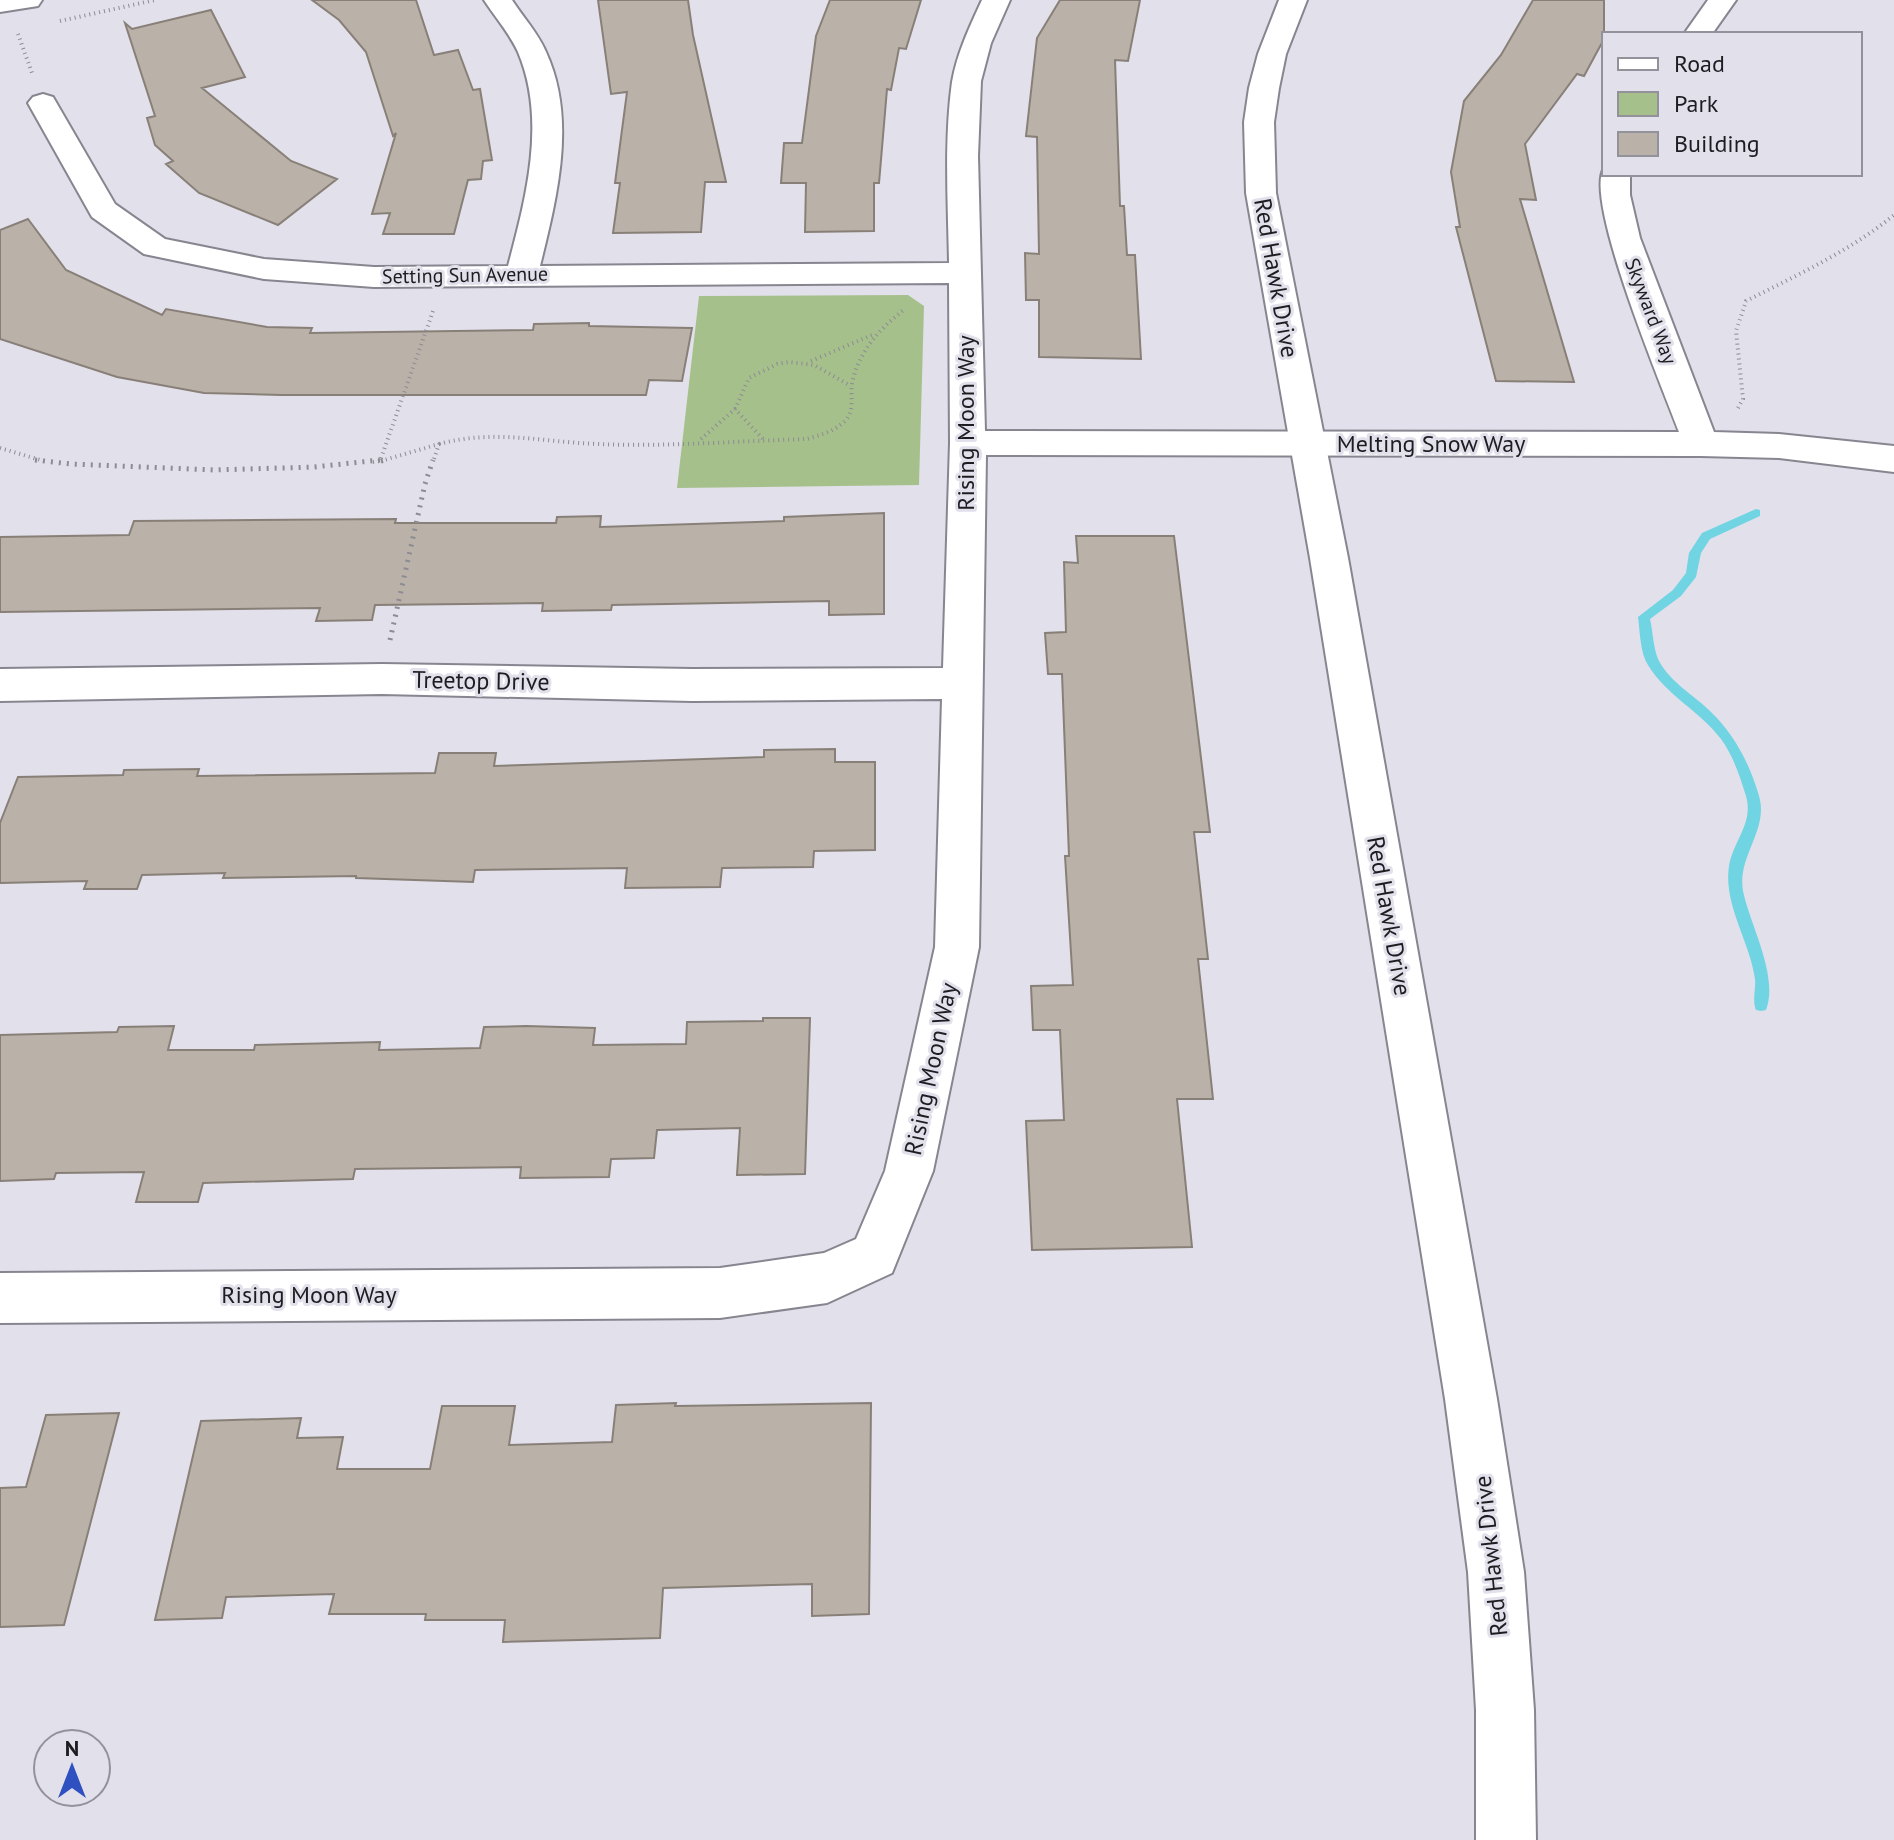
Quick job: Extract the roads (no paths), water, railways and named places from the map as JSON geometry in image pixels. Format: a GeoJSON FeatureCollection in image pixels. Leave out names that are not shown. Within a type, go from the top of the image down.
{"type":"FeatureCollection","features":[{"type":"Feature","properties":{"kind":"street"},"geometry":{"type":"LineString","coordinates":[[0,4],[28,0]]}},
{"type":"Feature","properties":{"kind":"street"},"geometry":{"type":"LineString","coordinates":[[498,0],[532,53],[546,106],[543,191],[522,274]]}},
{"type":"Feature","properties":{"kind":"street","name":"Rising Moon Way"},"geometry":{"type":"LineString","coordinates":[[0,1298],[720,1293],[827,1278],[874,1256],[909,1171],[957,947],[968,443],[944,273],[963,156],[967,81],[977,43],[996,0]]}},
{"type":"Feature","properties":{"kind":"street","name":"Red Hawk Drive"},"geometry":{"type":"LineString","coordinates":[[1293,0],[1272,54],[1264,88],[1259,161],[1261,193],[1305,444],[1329,558],[1471,1399],[1496,1572],[1505,1710],[1506,1840]]}},
{"type":"Feature","properties":{"kind":"street"},"geometry":{"type":"LineString","coordinates":[[1699,32],[1722,0]]}},
{"type":"Feature","properties":{"kind":"street","name":"Setting Sun Avenue"},"geometry":{"type":"LineString","coordinates":[[43,103],[103,210],[155,247],[264,269],[374,277],[944,273]]}},
{"type":"Feature","properties":{"kind":"street","name":"Skyward Way"},"geometry":{"type":"LineString","coordinates":[[1615,176],[1615,195],[1624,238],[1696,431]]}},
{"type":"Feature","properties":{"kind":"street","name":"Melting Snow Way"},"geometry":{"type":"LineString","coordinates":[[968,443],[1305,444],[1696,431],[1779,446],[1894,459]]}},
{"type":"Feature","properties":{"kind":"street","name":"Treetop Drive"},"geometry":{"type":"LineString","coordinates":[[0,685],[382,679],[692,685],[962,683]]}},
{"type":"Feature","properties":{"kind":"waterway"},"geometry":{"type":"LineString","coordinates":[[1756,513],[1706,536],[1695,553],[1692,574],[1677,593],[1644,617],[1652,661],[1673,688],[1726,736],[1754,800],[1753,825],[1736,864],[1736,889],[1762,980],[1761,1005]]}}]}
